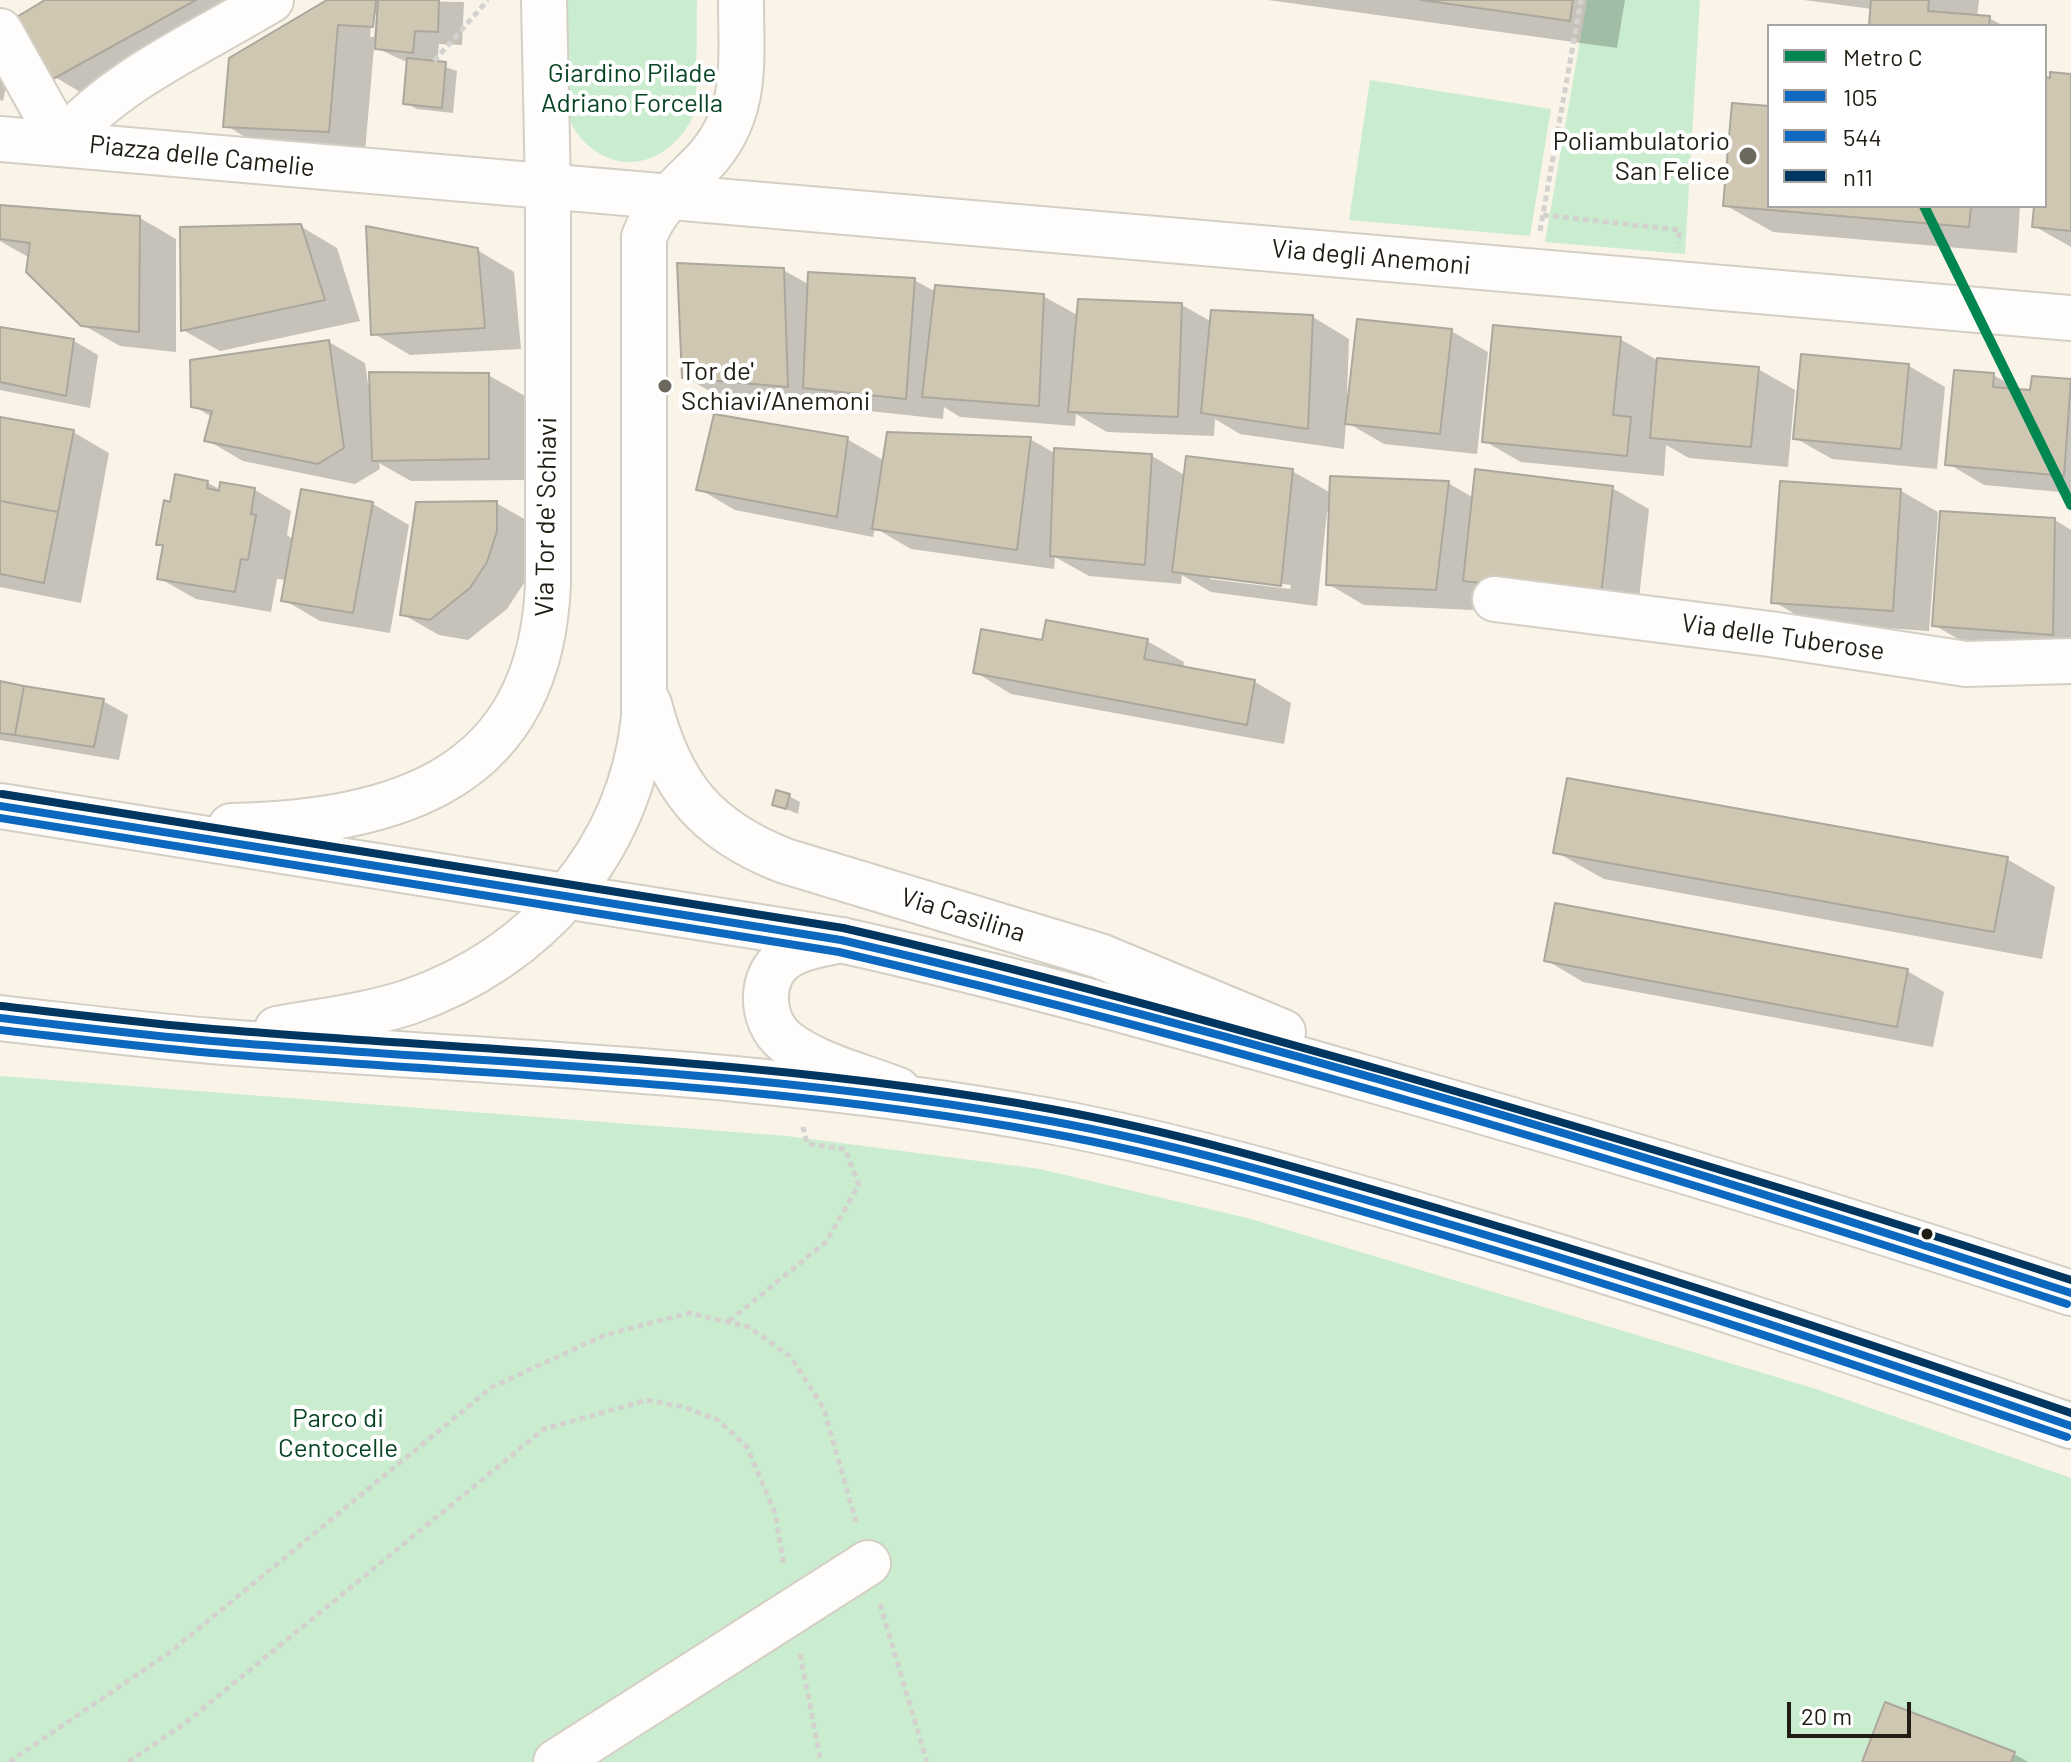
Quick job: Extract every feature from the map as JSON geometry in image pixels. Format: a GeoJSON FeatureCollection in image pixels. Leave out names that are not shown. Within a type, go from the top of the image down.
{"type":"FeatureCollection","features":[{"type":"Feature","properties":{"kind":"street","name":"Piazza delle Camelie"},"geometry":{"type":"LineString","coordinates":[[62,142],[81,119],[110,96],[271,0]]}},
{"type":"Feature","properties":{"kind":"street"},"geometry":{"type":"LineString","coordinates":[[544,0],[548,189]]}},
{"type":"Feature","properties":{"kind":"street"},"geometry":{"type":"LineString","coordinates":[[208,1040],[348,1017],[432,992],[488,961],[567,898],[605,842],[632,780],[643,730],[642,251],[648,225],[670,195],[713,152],[734,117],[741,72],[741,0]]}},
{"type":"Feature","properties":{"kind":"street"},"geometry":{"type":"LineString","coordinates":[[0,31],[62,142]]}},
{"type":"Feature","properties":{"kind":"street"},"geometry":{"type":"LineString","coordinates":[[0,139],[62,142]]}},
{"type":"Feature","properties":{"kind":"street","name":"Piazza delle Camelie"},"geometry":{"type":"LineString","coordinates":[[62,142],[548,189],[670,195]]}},
{"type":"Feature","properties":{"kind":"street","name":"Via Tor de' Schiavi"},"geometry":{"type":"LineString","coordinates":[[89,821],[163,826],[244,825],[335,817],[391,805],[418,795],[457,772],[487,747],[512,717],[536,665],[548,601],[548,189]]}},
{"type":"Feature","properties":{"kind":"street","name":"Via degli Anemoni"},"geometry":{"type":"LineString","coordinates":[[670,195],[2071,318]]}},
{"type":"Feature","properties":{"kind":"street","name":"Via delle Tuberose"},"geometry":{"type":"LineString","coordinates":[[1495,599],[1770,634],[1966,664],[2071,661]]}},
{"type":"Feature","properties":{"kind":"street","name":"Via Casilina"},"geometry":{"type":"LineString","coordinates":[[645,670],[652,717],[673,773],[703,814],[740,842],[785,861],[1139,971],[1256,1018],[1370,1079]]}},
{"type":"Feature","properties":{"kind":"street","name":"Via Casilina"},"geometry":{"type":"LineString","coordinates":[[0,806],[841,940],[1093,1000],[1370,1079],[1728,1184],[2071,1293]]}},
{"type":"Feature","properties":{"kind":"street"},"geometry":{"type":"LineString","coordinates":[[841,940],[795,951],[777,965],[766,995],[771,1023],[777,1034],[802,1051],[925,1101]]}},
{"type":"Feature","properties":{"kind":"street"},"geometry":{"type":"LineString","coordinates":[[0,1018],[208,1040],[680,1074],[925,1101],[1050,1121],[1215,1157],[1506,1241],[1796,1332],[2071,1426]]}},
{"type":"Feature","properties":{"kind":"street"},"geometry":{"type":"LineString","coordinates":[[556,1762],[868,1563]]}},
{"type":"Feature","properties":{"kind":"path"},"geometry":{"type":"LineString","coordinates":[[434,61],[488,0]]}},
{"type":"Feature","properties":{"kind":"path"},"geometry":{"type":"LineString","coordinates":[[1543,215],[1581,0]]}},
{"type":"Feature","properties":{"kind":"path"},"geometry":{"type":"LineString","coordinates":[[728,1322],[826,1242],[859,1185],[845,1149],[807,1144],[802,1126]]}},
{"type":"Feature","properties":{"kind":"path"},"geometry":{"type":"LineString","coordinates":[[9,1762],[169,1653],[492,1387],[605,1335],[689,1313],[749,1327],[791,1357],[824,1409],[927,1762]]}},
{"type":"Feature","properties":{"kind":"path"},"geometry":{"type":"LineString","coordinates":[[128,1762],[184,1724],[544,1429],[647,1400],[683,1407],[718,1420],[747,1447],[775,1513],[821,1762]]}},
{"type":"Feature","properties":{"kind":"green space","name":"Giardino Pilade Adriano Forcella"},"geometry":{"type":"Polygon","coordinates":[[[565,0],[697,0],[696,110],[679,138],[667,149],[654,157],[625,162],[594,150],[575,131],[570,121],[565,88],[565,0]]]}},
{"type":"Feature","properties":{"kind":"green space"},"geometry":{"type":"Polygon","coordinates":[[[1587,0],[1700,0],[1685,254],[1545,242],[1587,0]]]}},
{"type":"Feature","properties":{"kind":"green space"},"geometry":{"type":"Polygon","coordinates":[[[1370,80],[1551,109],[1530,236],[1349,220],[1370,80]]]}},
{"type":"Feature","properties":{"kind":"green space","name":"Parco di Centocelle"},"geometry":{"type":"Polygon","coordinates":[[[0,1076],[787,1136],[1040,1169],[1251,1219],[1816,1389],[2071,1478],[2071,1762],[0,1762],[0,1076]]]}},
{"type":"Feature","properties":{"kind":"building"},"geometry":{"type":"Polygon","coordinates":[[[45,0],[196,0],[53,79],[15,18],[45,0]]]}},
{"type":"Feature","properties":{"kind":"building"},"geometry":{"type":"Polygon","coordinates":[[[327,0],[376,0],[373,27],[338,25],[329,132],[223,127],[229,58],[327,0]]]}},
{"type":"Feature","properties":{"kind":"building"},"geometry":{"type":"Polygon","coordinates":[[[378,0],[439,0],[438,32],[415,31],[413,53],[375,49],[378,0]]]}},
{"type":"Feature","properties":{"kind":"building"},"geometry":{"type":"Polygon","coordinates":[[[1421,0],[1573,0],[1570,21],[1421,0]]]}},
{"type":"Feature","properties":{"kind":"building"},"geometry":{"type":"Polygon","coordinates":[[[1871,0],[1929,0],[1928,11],[1990,16],[1989,24],[1869,24],[1871,0]]]}},
{"type":"Feature","properties":{"kind":"building"},"geometry":{"type":"Polygon","coordinates":[[[407,58],[446,62],[442,108],[403,104],[407,58]]]}},
{"type":"Feature","properties":{"kind":"building"},"geometry":{"type":"Polygon","coordinates":[[[2050,72],[2071,74],[2071,231],[2032,227],[2034,208],[2047,208],[2047,77],[2050,78],[2050,72]]]}},
{"type":"Feature","properties":{"kind":"building","name":"Poliambulatorio San Felice"},"geometry":{"type":"Polygon","coordinates":[[[1732,103],[1767,106],[1767,208],[1971,208],[1969,227],[1723,206],[1732,103]]]}},
{"type":"Feature","properties":{"kind":"building"},"geometry":{"type":"Polygon","coordinates":[[[0,205],[140,216],[139,332],[81,326],[26,272],[30,243],[0,239],[0,205]]]}},
{"type":"Feature","properties":{"kind":"building"},"geometry":{"type":"Polygon","coordinates":[[[301,224],[325,300],[181,331],[180,227],[301,224]]]}},
{"type":"Feature","properties":{"kind":"building"},"geometry":{"type":"Polygon","coordinates":[[[366,226],[478,248],[485,328],[371,335],[366,226]]]}},
{"type":"Feature","properties":{"kind":"building"},"geometry":{"type":"Polygon","coordinates":[[[677,263],[784,268],[788,387],[682,378],[677,263]]]}},
{"type":"Feature","properties":{"kind":"building"},"geometry":{"type":"Polygon","coordinates":[[[808,272],[915,278],[906,399],[803,388],[808,272]]]}},
{"type":"Feature","properties":{"kind":"building"},"geometry":{"type":"Polygon","coordinates":[[[935,285],[1044,294],[1039,406],[922,397],[935,285]]]}},
{"type":"Feature","properties":{"kind":"building"},"geometry":{"type":"Polygon","coordinates":[[[1078,299],[1182,303],[1178,417],[1068,412],[1078,299]]]}},
{"type":"Feature","properties":{"kind":"building"},"geometry":{"type":"Polygon","coordinates":[[[1211,310],[1313,315],[1308,429],[1201,413],[1211,310]]]}},
{"type":"Feature","properties":{"kind":"building"},"geometry":{"type":"Polygon","coordinates":[[[1357,319],[1452,329],[1440,434],[1345,424],[1357,319]]]}},
{"type":"Feature","properties":{"kind":"building"},"geometry":{"type":"Polygon","coordinates":[[[1493,325],[1621,337],[1613,415],[1631,417],[1627,456],[1482,442],[1493,325]]]}},
{"type":"Feature","properties":{"kind":"building"},"geometry":{"type":"Polygon","coordinates":[[[0,327],[74,339],[66,396],[0,382],[0,327]]]}},
{"type":"Feature","properties":{"kind":"building"},"geometry":{"type":"Polygon","coordinates":[[[329,340],[344,448],[318,464],[204,441],[212,411],[191,407],[190,360],[329,340]]]}},
{"type":"Feature","properties":{"kind":"building"},"geometry":{"type":"Polygon","coordinates":[[[1801,354],[1909,364],[1901,449],[1793,439],[1801,354]]]}},
{"type":"Feature","properties":{"kind":"building"},"geometry":{"type":"Polygon","coordinates":[[[1657,358],[1759,367],[1751,447],[1650,438],[1657,358]]]}},
{"type":"Feature","properties":{"kind":"building"},"geometry":{"type":"Polygon","coordinates":[[[1954,370],[1994,373],[1993,387],[2030,390],[2032,376],[2071,379],[2064,476],[1945,465],[1954,370]]]}},
{"type":"Feature","properties":{"kind":"building"},"geometry":{"type":"Polygon","coordinates":[[[369,372],[489,373],[489,459],[372,461],[369,372]]]}},
{"type":"Feature","properties":{"kind":"building"},"geometry":{"type":"Polygon","coordinates":[[[714,414],[848,437],[837,517],[696,490],[714,414]]]}},
{"type":"Feature","properties":{"kind":"building"},"geometry":{"type":"Polygon","coordinates":[[[0,417],[74,430],[58,512],[0,501],[0,417]]]}},
{"type":"Feature","properties":{"kind":"building"},"geometry":{"type":"Polygon","coordinates":[[[887,432],[1031,437],[1017,550],[872,529],[887,432]]]}},
{"type":"Feature","properties":{"kind":"building"},"geometry":{"type":"Polygon","coordinates":[[[1054,448],[1152,454],[1145,565],[1050,556],[1054,448]]]}},
{"type":"Feature","properties":{"kind":"building"},"geometry":{"type":"Polygon","coordinates":[[[1186,456],[1293,469],[1281,586],[1172,572],[1186,456]]]}},
{"type":"Feature","properties":{"kind":"building"},"geometry":{"type":"Polygon","coordinates":[[[1475,469],[1613,486],[1601,596],[1463,581],[1475,469]]]}},
{"type":"Feature","properties":{"kind":"building"},"geometry":{"type":"Polygon","coordinates":[[[175,474],[208,481],[207,488],[219,491],[220,482],[255,488],[251,514],[256,515],[248,560],[241,559],[235,592],[157,579],[163,545],[156,545],[164,500],[170,502],[175,474]]]}},
{"type":"Feature","properties":{"kind":"building"},"geometry":{"type":"Polygon","coordinates":[[[1330,476],[1449,481],[1436,590],[1326,585],[1330,476]]]}},
{"type":"Feature","properties":{"kind":"building"},"geometry":{"type":"Polygon","coordinates":[[[1780,481],[1901,489],[1893,611],[1771,603],[1780,481]]]}},
{"type":"Feature","properties":{"kind":"building"},"geometry":{"type":"Polygon","coordinates":[[[301,489],[373,502],[353,613],[281,601],[301,489]]]}},
{"type":"Feature","properties":{"kind":"building"},"geometry":{"type":"Polygon","coordinates":[[[0,501],[58,512],[44,583],[0,574],[0,501]]]}},
{"type":"Feature","properties":{"kind":"building"},"geometry":{"type":"Polygon","coordinates":[[[497,501],[497,531],[487,562],[470,588],[430,620],[400,615],[416,502],[497,501]]]}},
{"type":"Feature","properties":{"kind":"building"},"geometry":{"type":"Polygon","coordinates":[[[1940,511],[2055,518],[2053,635],[1932,626],[1940,511]]]}},
{"type":"Feature","properties":{"kind":"building"},"geometry":{"type":"Polygon","coordinates":[[[1046,620],[1148,639],[1144,659],[1255,680],[1247,725],[973,673],[981,629],[1042,640],[1046,620]]]}},
{"type":"Feature","properties":{"kind":"building"},"geometry":{"type":"Polygon","coordinates":[[[0,681],[24,686],[15,735],[0,733],[0,681]]]}},
{"type":"Feature","properties":{"kind":"building"},"geometry":{"type":"Polygon","coordinates":[[[24,686],[104,699],[94,747],[15,735],[24,686]]]}},
{"type":"Feature","properties":{"kind":"building"},"geometry":{"type":"Polygon","coordinates":[[[1567,778],[2008,857],[1994,932],[1553,853],[1567,778]]]}},
{"type":"Feature","properties":{"kind":"building"},"geometry":{"type":"Polygon","coordinates":[[[776,790],[790,794],[786,809],[772,805],[776,790]]]}},
{"type":"Feature","properties":{"kind":"building"},"geometry":{"type":"Polygon","coordinates":[[[1555,903],[1908,969],[1897,1027],[1544,961],[1555,903]]]}},
{"type":"Feature","properties":{"kind":"building"},"geometry":{"type":"Polygon","coordinates":[[[1885,1702],[2015,1752],[2011,1762],[1862,1762],[1885,1702]]]}},
{"type":"Feature","properties":{"kind":"metro line","name":"C"},"geometry":{"type":"LineString","coordinates":[[1925,208],[2071,505]]}},
{"type":"Feature","properties":{"kind":"transit line","name":"n11"},"geometry":{"type":"LineString","coordinates":[[2,794],[843,928],[912,944],[1117,997],[1475,1097],[1816,1199],[2071,1280]]}},
{"type":"Feature","properties":{"kind":"transit line","name":"105"},"geometry":{"type":"LineString","coordinates":[[0,806],[841,940],[1151,1017],[1460,1103],[1766,1195],[2071,1293]]}},
{"type":"Feature","properties":{"kind":"transit line","name":"544"},"geometry":{"type":"LineString","coordinates":[[0,818],[839,952],[1149,1029],[1457,1114],[2067,1304]]}},
{"type":"Feature","properties":{"kind":"transit line","name":"n11"},"geometry":{"type":"LineString","coordinates":[[1,1006],[213,1029],[738,1068],[947,1092],[1051,1109],[1248,1154],[1522,1234],[1758,1308],[2071,1413]]}},
{"type":"Feature","properties":{"kind":"transit line","name":"105"},"geometry":{"type":"LineString","coordinates":[[0,1018],[212,1041],[737,1079],[842,1090],[1050,1121],[1248,1166],[1521,1246],[1758,1320],[2071,1426]]}},
{"type":"Feature","properties":{"kind":"transit line","name":"544"},"geometry":{"type":"LineString","coordinates":[[0,1030],[212,1053],[736,1091],[840,1102],[1048,1133],[1245,1178],[1519,1258],[1755,1332],[2067,1437]]}},
{"type":"Feature","properties":{"kind":"place","name":"Poliambulatorio San Felice"},"geometry":{"type":"Point","coordinates":[1748,156]}},
{"type":"Feature","properties":{"kind":"place","name":"Tor de' Schiavi/Anemoni"},"geometry":{"type":"Point","coordinates":[665,386]}}]}
